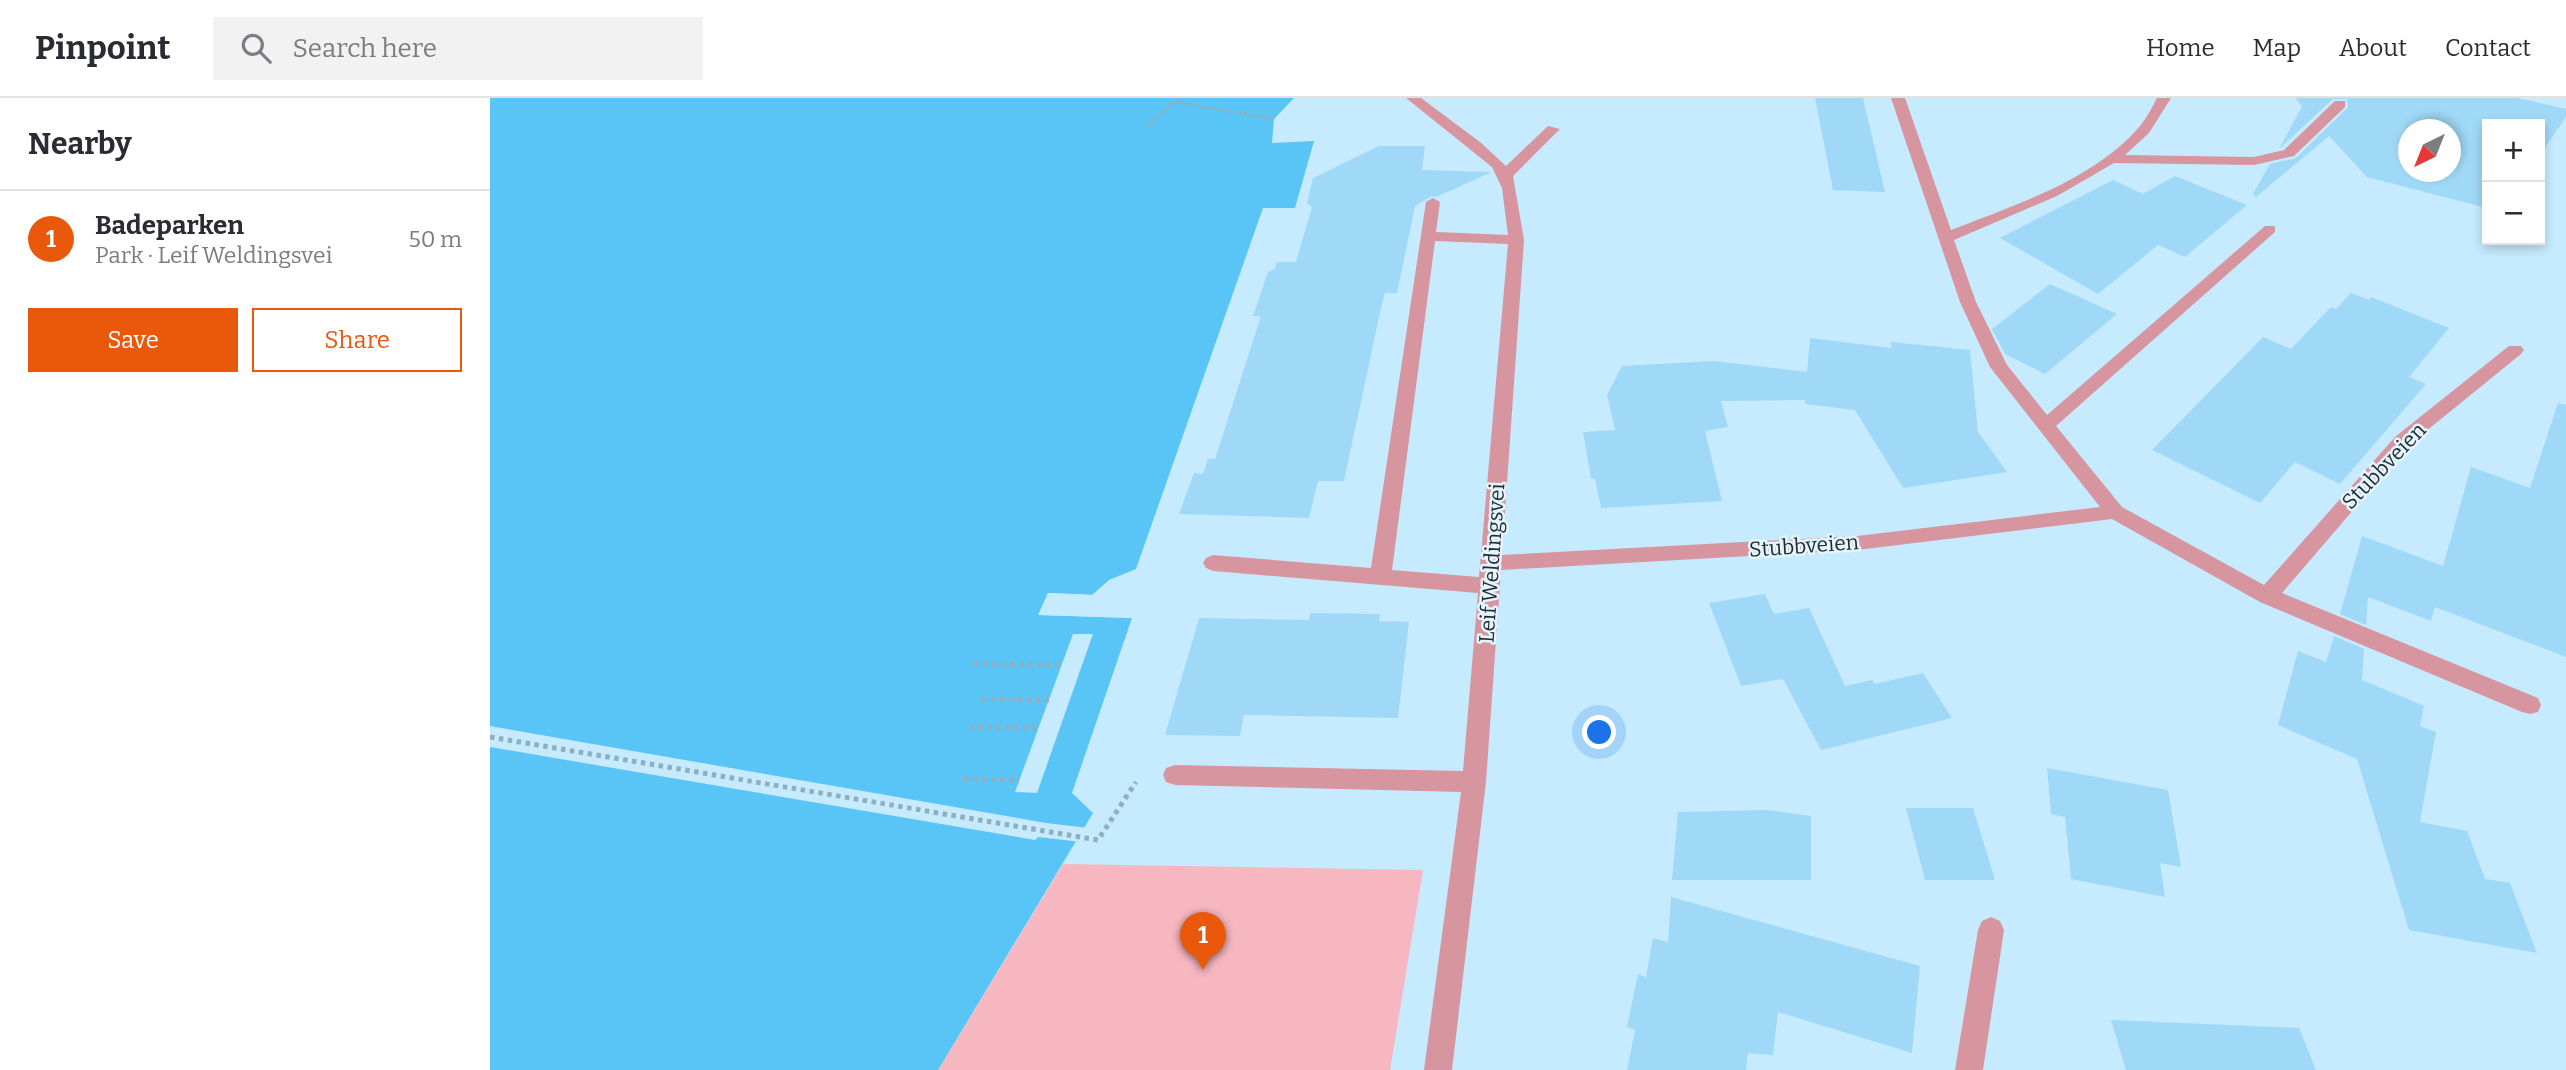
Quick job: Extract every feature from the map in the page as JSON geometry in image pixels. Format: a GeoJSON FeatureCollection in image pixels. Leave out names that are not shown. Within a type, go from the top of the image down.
{"type":"FeatureCollection","features":[{"type":"Feature","properties":{"kind":"street"},"geometry":{"type":"LineString","coordinates":[[1413,98],[1430,114],[1470,140],[1505,176],[1524,154],[1553,129]]}},
{"type":"Feature","properties":{"kind":"street"},"geometry":{"type":"LineString","coordinates":[[1898,98],[1969,302],[1999,367],[2115,512],[2267,596],[2530,705]]}},
{"type":"Feature","properties":{"kind":"street"},"geometry":{"type":"LineString","coordinates":[[1947,237],[2039,200],[2109,159],[2144,130],[2164,98]]}},
{"type":"Feature","properties":{"kind":"street"},"geometry":{"type":"LineString","coordinates":[[2109,159],[2254,161],[2289,153],[2340,104]]}},
{"type":"Feature","properties":{"kind":"street","name":"Leif Weldingsvei"},"geometry":{"type":"LineString","coordinates":[[1438,1070],[1474,782],[1493,563],[1516,240],[1505,176]]}},
{"type":"Feature","properties":{"kind":"street"},"geometry":{"type":"LineString","coordinates":[[1380,579],[1433,202]]}},
{"type":"Feature","properties":{"kind":"street"},"geometry":{"type":"LineString","coordinates":[[2045,426],[2270,229]]}},
{"type":"Feature","properties":{"kind":"street"},"geometry":{"type":"LineString","coordinates":[[1430,236],[1516,240]]}},
{"type":"Feature","properties":{"kind":"street","name":"Stubbveien"},"geometry":{"type":"LineString","coordinates":[[2267,596],[2402,441],[2515,350]]}},
{"type":"Feature","properties":{"kind":"street","name":"Stubbveien"},"geometry":{"type":"LineString","coordinates":[[1493,563],[1857,543],[2115,512]]}},
{"type":"Feature","properties":{"kind":"street"},"geometry":{"type":"LineString","coordinates":[[1213,563],[1380,579],[1491,586]]}},
{"type":"Feature","properties":{"kind":"street"},"geometry":{"type":"LineString","coordinates":[[1175,775],[1474,782]]}},
{"type":"Feature","properties":{"kind":"street"},"geometry":{"type":"LineString","coordinates":[[1969,1070],[1991,930]]}},
{"type":"Feature","properties":{"kind":"path"},"geometry":{"type":"LineString","coordinates":[[1147,127],[1179,98]]}},
{"type":"Feature","properties":{"kind":"path"},"geometry":{"type":"LineString","coordinates":[[1175,102],[1274,119]]}},
{"type":"Feature","properties":{"kind":"path"},"geometry":{"type":"LineString","coordinates":[[974,664],[1061,665]]}},
{"type":"Feature","properties":{"kind":"path"},"geometry":{"type":"LineString","coordinates":[[982,699],[1049,700]]}},
{"type":"Feature","properties":{"kind":"path"},"geometry":{"type":"LineString","coordinates":[[969,727],[1038,727]]}},
{"type":"Feature","properties":{"kind":"path"},"geometry":{"type":"LineString","coordinates":[[490,737],[1098,840],[1136,781],[1175,775]]}},
{"type":"Feature","properties":{"kind":"path"},"geometry":{"type":"LineString","coordinates":[[964,779],[1019,780]]}},
{"type":"Feature","properties":{"kind":"shaded area"},"geometry":{"type":"Polygon","coordinates":[[[1063,864],[1423,870],[1390,1070],[938,1070],[1063,864]]]}},
{"type":"Feature","properties":{"kind":"water"},"geometry":{"type":"Polygon","coordinates":[[[490,98],[1294,98],[1274,119],[1272,143],[1314,141],[1295,208],[1263,208],[1136,569],[1109,580],[1092,595],[1048,593],[1039,615],[1132,618],[1072,793],[1093,813],[938,1070],[490,1070],[490,98]]]}},
{"type":"Feature","properties":{"kind":"pier"},"geometry":{"type":"Polygon","coordinates":[[[1048,593],[1097,595],[1092,599],[1050,597],[1044,612],[1133,615],[1132,618],[1038,615],[1048,593]]]}},
{"type":"Feature","properties":{"kind":"pier"},"geometry":{"type":"Polygon","coordinates":[[[1073,634],[1093,634],[1037,793],[1015,792],[1073,634]]]}},
{"type":"Feature","properties":{"kind":"pier"},"geometry":{"type":"Polygon","coordinates":[[[490,726],[1046,823],[1089,828],[1081,842],[1038,837],[1035,840],[490,747],[490,726]]]}},
{"type":"Feature","properties":{"kind":"building"},"geometry":{"type":"Polygon","coordinates":[[[1815,98],[1863,98],[1885,192],[1833,190],[1815,98]]]}},
{"type":"Feature","properties":{"kind":"building"},"geometry":{"type":"Polygon","coordinates":[[[2295,98],[2518,98],[2566,109],[2566,117],[2545,148],[2545,119],[2482,119],[2482,207],[2367,177],[2329,136],[2256,197],[2253,194],[2270,164],[2296,158],[2348,107],[2347,99],[2333,99],[2279,149],[2302,106],[2295,98]]]}},
{"type":"Feature","properties":{"kind":"building"},"geometry":{"type":"Polygon","coordinates":[[[1379,146],[1425,146],[1422,170],[1492,172],[1436,197],[1432,196],[1415,206],[1397,293],[1385,293],[1381,308],[1344,481],[1318,481],[1309,518],[1179,514],[1194,473],[1203,474],[1208,459],[1215,459],[1261,316],[1253,316],[1268,272],[1275,269],[1277,262],[1296,262],[1312,207],[1307,203],[1313,178],[1379,146]]]}},
{"type":"Feature","properties":{"kind":"building"},"geometry":{"type":"Polygon","coordinates":[[[2175,176],[2247,205],[2185,257],[2158,245],[2098,294],[2000,238],[2113,180],[2143,194],[2175,176]]]}},
{"type":"Feature","properties":{"kind":"building"},"geometry":{"type":"Polygon","coordinates":[[[2050,284],[2117,314],[2045,374],[2005,354],[1992,329],[2050,284]]]}},
{"type":"Feature","properties":{"kind":"building"},"geometry":{"type":"Polygon","coordinates":[[[2351,293],[2369,300],[2371,297],[2449,328],[2409,377],[2426,384],[2340,484],[2295,462],[2260,503],[2152,450],[2263,337],[2291,349],[2331,307],[2336,309],[2351,293]]]}},
{"type":"Feature","properties":{"kind":"building"},"geometry":{"type":"Polygon","coordinates":[[[1810,338],[1891,348],[1891,342],[1970,350],[1978,432],[2007,472],[1903,488],[1855,410],[1805,404],[1805,400],[1721,401],[1728,427],[1705,431],[1722,501],[1601,508],[1595,479],[1591,479],[1583,432],[1615,430],[1607,395],[1622,366],[1713,361],[1807,372],[1810,338]]]}},
{"type":"Feature","properties":{"kind":"building"},"geometry":{"type":"Polygon","coordinates":[[[2558,403],[2566,405],[2566,657],[2435,607],[2431,621],[2368,597],[2366,625],[2340,614],[2362,536],[2443,566],[2471,467],[2530,488],[2558,403]]]}},
{"type":"Feature","properties":{"kind":"building"},"geometry":{"type":"Polygon","coordinates":[[[1765,594],[1774,614],[1809,608],[1845,686],[1872,680],[1875,684],[1923,673],[1952,718],[1821,750],[1783,679],[1741,686],[1709,603],[1765,594]]]}},
{"type":"Feature","properties":{"kind":"building"},"geometry":{"type":"Polygon","coordinates":[[[1310,613],[1380,614],[1379,621],[1409,622],[1398,718],[1244,715],[1240,736],[1165,735],[1199,618],[1309,620],[1310,613]]]}},
{"type":"Feature","properties":{"kind":"building"},"geometry":{"type":"Polygon","coordinates":[[[2334,636],[2364,649],[2362,680],[2424,706],[2420,726],[2436,732],[2420,822],[2467,831],[2485,879],[2510,883],[2537,953],[2409,930],[2357,759],[2278,725],[2298,651],[2326,662],[2334,636]]]}},
{"type":"Feature","properties":{"kind":"building"},"geometry":{"type":"Polygon","coordinates":[[[2047,768],[2168,790],[2181,867],[2160,863],[2165,897],[2071,879],[2065,817],[2051,814],[2047,768]]]}},
{"type":"Feature","properties":{"kind":"building"},"geometry":{"type":"Polygon","coordinates":[[[1906,808],[1973,808],[1995,880],[1925,880],[1906,808]]]}},
{"type":"Feature","properties":{"kind":"building"},"geometry":{"type":"Polygon","coordinates":[[[1768,810],[1811,816],[1811,880],[1672,880],[1678,812],[1768,810]]]}},
{"type":"Feature","properties":{"kind":"building"},"geometry":{"type":"Polygon","coordinates":[[[1671,897],[1920,966],[1912,1053],[1778,1012],[1773,1055],[1748,1053],[1746,1070],[1627,1070],[1635,1030],[1627,1027],[1638,974],[1646,977],[1653,938],[1668,942],[1671,897]]]}},
{"type":"Feature","properties":{"kind":"building"},"geometry":{"type":"Polygon","coordinates":[[[2111,1020],[2299,1028],[2316,1070],[2126,1070],[2111,1020]]]}},
{"type":"Feature","properties":{"kind":"place","name":"Badeparken"},"geometry":{"type":"Point","coordinates":[1203,970]}}]}
